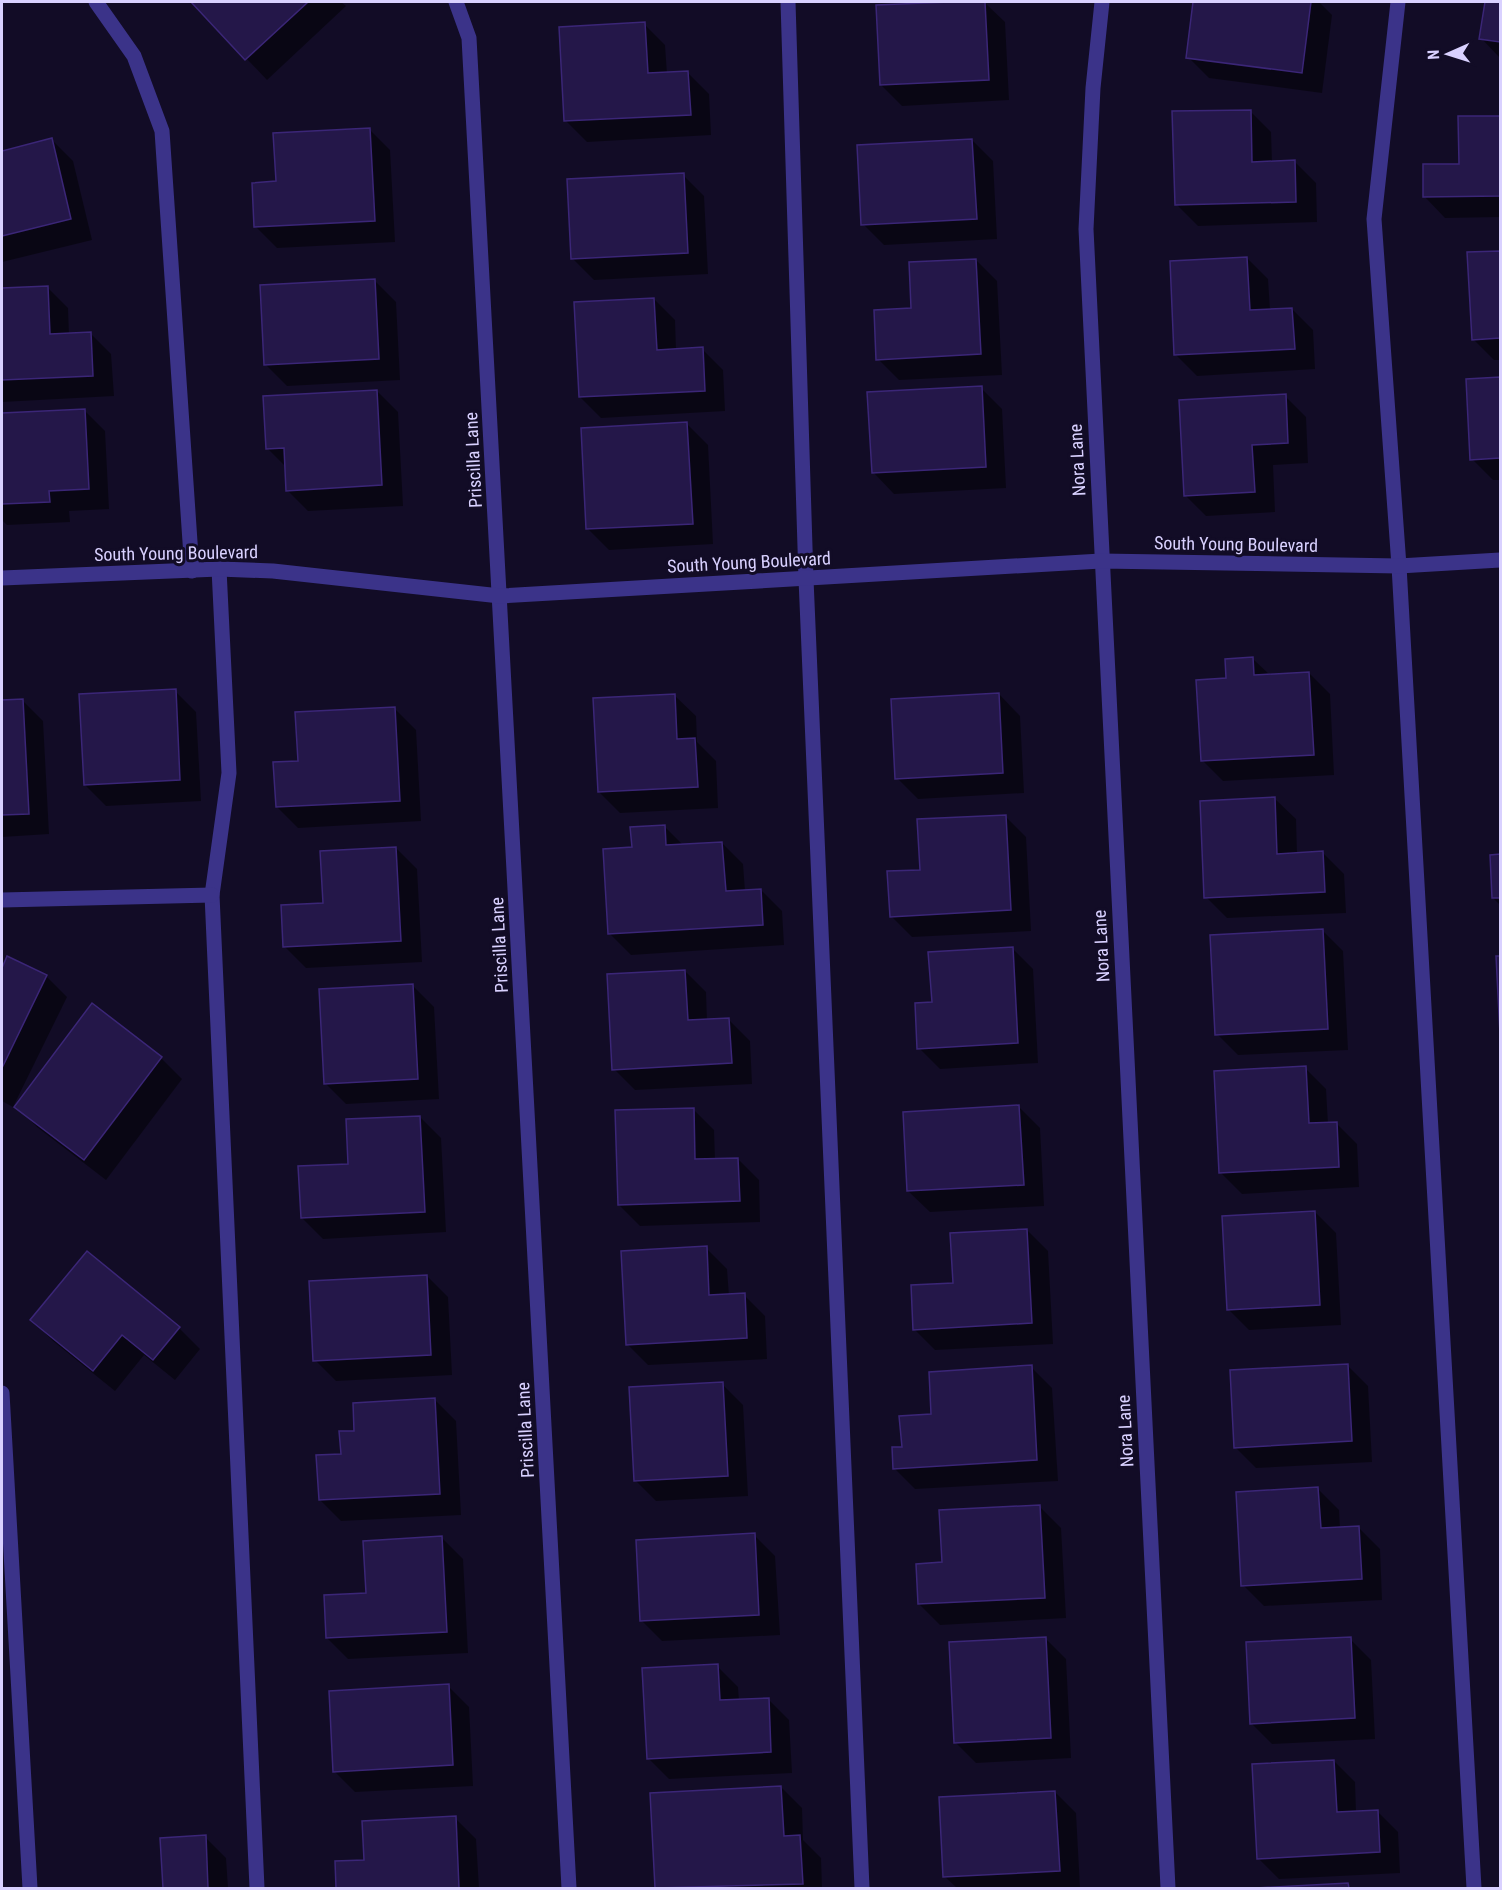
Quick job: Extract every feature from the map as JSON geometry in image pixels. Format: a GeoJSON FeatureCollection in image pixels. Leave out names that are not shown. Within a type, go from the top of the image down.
{"type":"FeatureCollection","features":[{"type":"Feature","properties":{"kind":"street"},"geometry":{"type":"LineString","coordinates":[[96,2],[134,56],[162,131],[192,571]]}},
{"type":"Feature","properties":{"kind":"street","name":"Priscilla Lane"},"geometry":{"type":"LineString","coordinates":[[456,2],[469,38],[569,1888]]}},
{"type":"Feature","properties":{"kind":"street"},"geometry":{"type":"LineString","coordinates":[[788,2],[806,579],[862,1888]]}},
{"type":"Feature","properties":{"kind":"street","name":"Nora Lane"},"geometry":{"type":"LineString","coordinates":[[1102,2],[1093,88],[1086,229],[1168,1888]]}},
{"type":"Feature","properties":{"kind":"street"},"geometry":{"type":"LineString","coordinates":[[1398,2],[1374,219],[1398,566],[1474,1888]]}},
{"type":"Feature","properties":{"kind":"street","name":"South Young Boulevard"},"geometry":{"type":"LineString","coordinates":[[2,578],[219,569],[273,571],[500,596],[1101,561],[1398,566],[1500,560]]}},
{"type":"Feature","properties":{"kind":"street"},"geometry":{"type":"LineString","coordinates":[[219,569],[229,773],[212,895],[256,1888]]}},
{"type":"Feature","properties":{"kind":"street"},"geometry":{"type":"LineString","coordinates":[[2,900],[212,895]]}},
{"type":"Feature","properties":{"kind":"street"},"geometry":{"type":"LineString","coordinates":[[2,1393],[30,1888]]}},
{"type":"Feature","properties":{"kind":"building"},"geometry":{"type":"Polygon","coordinates":[[[191,2],[308,2],[245,60],[191,2]]]}},
{"type":"Feature","properties":{"kind":"building"},"geometry":{"type":"Polygon","coordinates":[[[985,2],[989,80],[880,85],[876,5],[985,2]]]}},
{"type":"Feature","properties":{"kind":"building"},"geometry":{"type":"Polygon","coordinates":[[[1193,2],[1311,2],[1302,73],[1186,58],[1193,2]]]}},
{"type":"Feature","properties":{"kind":"building"},"geometry":{"type":"Polygon","coordinates":[[[1485,2],[1500,2],[1500,42],[1479,39],[1485,2]]]}},
{"type":"Feature","properties":{"kind":"building"},"geometry":{"type":"Polygon","coordinates":[[[645,22],[648,73],[688,71],[691,115],[564,121],[559,27],[645,22]]]}},
{"type":"Feature","properties":{"kind":"building"},"geometry":{"type":"Polygon","coordinates":[[[1251,110],[1252,162],[1295,160],[1296,202],[1175,205],[1172,111],[1251,110]]]}},
{"type":"Feature","properties":{"kind":"building"},"geometry":{"type":"Polygon","coordinates":[[[1458,116],[1500,116],[1500,196],[1423,197],[1423,164],[1459,164],[1458,116]]]}},
{"type":"Feature","properties":{"kind":"building"},"geometry":{"type":"Polygon","coordinates":[[[370,128],[375,221],[254,227],[252,183],[276,181],[273,133],[370,128]]]}},
{"type":"Feature","properties":{"kind":"building"},"geometry":{"type":"Polygon","coordinates":[[[52,138],[71,219],[2,236],[2,151],[52,138]]]}},
{"type":"Feature","properties":{"kind":"building"},"geometry":{"type":"Polygon","coordinates":[[[972,139],[977,219],[861,225],[857,145],[972,139]]]}},
{"type":"Feature","properties":{"kind":"building"},"geometry":{"type":"Polygon","coordinates":[[[684,173],[688,253],[571,259],[567,179],[684,173]]]}},
{"type":"Feature","properties":{"kind":"building"},"geometry":{"type":"Polygon","coordinates":[[[1500,251],[1500,338],[1472,340],[1467,252],[1500,251]]]}},
{"type":"Feature","properties":{"kind":"building"},"geometry":{"type":"Polygon","coordinates":[[[1247,257],[1250,310],[1292,308],[1295,349],[1174,355],[1170,261],[1247,257]]]}},
{"type":"Feature","properties":{"kind":"building"},"geometry":{"type":"Polygon","coordinates":[[[976,259],[981,354],[876,360],[874,310],[911,308],[909,262],[976,259]]]}},
{"type":"Feature","properties":{"kind":"building"},"geometry":{"type":"Polygon","coordinates":[[[375,279],[379,359],[264,365],[260,285],[375,279]]]}},
{"type":"Feature","properties":{"kind":"building"},"geometry":{"type":"Polygon","coordinates":[[[48,286],[50,334],[91,332],[93,376],[2,380],[2,288],[48,286]]]}},
{"type":"Feature","properties":{"kind":"building"},"geometry":{"type":"Polygon","coordinates":[[[654,298],[657,350],[703,347],[705,391],[579,397],[574,302],[654,298]]]}},
{"type":"Feature","properties":{"kind":"building"},"geometry":{"type":"Polygon","coordinates":[[[1500,377],[1500,458],[1470,460],[1466,379],[1500,377]]]}},
{"type":"Feature","properties":{"kind":"building"},"geometry":{"type":"Polygon","coordinates":[[[982,386],[986,467],[872,473],[867,392],[982,386]]]}},
{"type":"Feature","properties":{"kind":"building"},"geometry":{"type":"Polygon","coordinates":[[[377,390],[382,485],[286,491],[284,448],[266,449],[263,396],[377,390]]]}},
{"type":"Feature","properties":{"kind":"building"},"geometry":{"type":"Polygon","coordinates":[[[1286,394],[1288,443],[1252,445],[1255,492],[1184,496],[1179,400],[1286,394]]]}},
{"type":"Feature","properties":{"kind":"building"},"geometry":{"type":"Polygon","coordinates":[[[85,409],[89,489],[49,491],[50,502],[2,504],[2,413],[85,409]]]}},
{"type":"Feature","properties":{"kind":"building"},"geometry":{"type":"Polygon","coordinates":[[[687,422],[693,524],[586,529],[581,428],[687,422]]]}},
{"type":"Feature","properties":{"kind":"building"},"geometry":{"type":"Polygon","coordinates":[[[1253,657],[1254,675],[1309,672],[1314,755],[1201,761],[1196,680],[1226,678],[1225,659],[1253,657]]]}},
{"type":"Feature","properties":{"kind":"building"},"geometry":{"type":"Polygon","coordinates":[[[176,689],[180,780],[84,785],[79,694],[176,689]]]}},
{"type":"Feature","properties":{"kind":"building"},"geometry":{"type":"Polygon","coordinates":[[[999,693],[1003,773],[895,779],[891,699],[999,693]]]}},
{"type":"Feature","properties":{"kind":"building"},"geometry":{"type":"Polygon","coordinates":[[[675,694],[677,739],[695,738],[698,787],[598,792],[593,698],[675,694]]]}},
{"type":"Feature","properties":{"kind":"building"},"geometry":{"type":"Polygon","coordinates":[[[23,699],[29,814],[2,815],[2,700],[23,699]]]}},
{"type":"Feature","properties":{"kind":"building"},"geometry":{"type":"Polygon","coordinates":[[[395,707],[400,801],[276,807],[273,762],[298,761],[295,712],[395,707]]]}},
{"type":"Feature","properties":{"kind":"building"},"geometry":{"type":"Polygon","coordinates":[[[1275,797],[1277,854],[1323,851],[1325,892],[1204,898],[1200,801],[1275,797]]]}},
{"type":"Feature","properties":{"kind":"building"},"geometry":{"type":"Polygon","coordinates":[[[1006,815],[1011,910],[890,917],[887,871],[920,870],[917,819],[1006,815]]]}},
{"type":"Feature","properties":{"kind":"building"},"geometry":{"type":"Polygon","coordinates":[[[665,825],[666,845],[722,842],[726,891],[761,889],[763,925],[608,934],[603,849],[632,847],[630,827],[665,825]]]}},
{"type":"Feature","properties":{"kind":"building"},"geometry":{"type":"Polygon","coordinates":[[[396,847],[401,941],[283,947],[281,905],[323,903],[320,851],[396,847]]]}},
{"type":"Feature","properties":{"kind":"building"},"geometry":{"type":"Polygon","coordinates":[[[1500,854],[1500,898],[1492,898],[1490,855],[1500,854]]]}},
{"type":"Feature","properties":{"kind":"building"},"geometry":{"type":"Polygon","coordinates":[[[1323,929],[1328,1029],[1215,1035],[1210,935],[1323,929]]]}},
{"type":"Feature","properties":{"kind":"building"},"geometry":{"type":"Polygon","coordinates":[[[1013,947],[1018,1043],[917,1049],[915,1003],[932,1002],[928,952],[1013,947]]]}},
{"type":"Feature","properties":{"kind":"building"},"geometry":{"type":"Polygon","coordinates":[[[7,956],[47,975],[2,1068],[2,968],[7,956]]]}},
{"type":"Feature","properties":{"kind":"building"},"geometry":{"type":"Polygon","coordinates":[[[1496,956],[1500,956],[1500,1034],[1496,956]]]}},
{"type":"Feature","properties":{"kind":"building"},"geometry":{"type":"Polygon","coordinates":[[[685,970],[688,1020],[729,1018],[732,1063],[612,1070],[607,974],[685,970]]]}},
{"type":"Feature","properties":{"kind":"building"},"geometry":{"type":"Polygon","coordinates":[[[413,984],[418,1079],[324,1084],[319,989],[413,984]]]}},
{"type":"Feature","properties":{"kind":"building"},"geometry":{"type":"Polygon","coordinates":[[[92,1003],[162,1057],[84,1160],[14,1107],[92,1003]]]}},
{"type":"Feature","properties":{"kind":"building"},"geometry":{"type":"Polygon","coordinates":[[[1306,1066],[1309,1123],[1337,1122],[1339,1167],[1219,1173],[1214,1071],[1306,1066]]]}},
{"type":"Feature","properties":{"kind":"building"},"geometry":{"type":"Polygon","coordinates":[[[1019,1105],[1024,1185],[907,1191],[903,1112],[1019,1105]]]}},
{"type":"Feature","properties":{"kind":"building"},"geometry":{"type":"Polygon","coordinates":[[[694,1108],[695,1159],[738,1158],[740,1201],[618,1205],[615,1110],[694,1108]]]}},
{"type":"Feature","properties":{"kind":"building"},"geometry":{"type":"Polygon","coordinates":[[[420,1116],[425,1212],[301,1218],[298,1166],[348,1164],[346,1119],[420,1116]]]}},
{"type":"Feature","properties":{"kind":"building"},"geometry":{"type":"Polygon","coordinates":[[[1315,1211],[1320,1305],[1227,1310],[1222,1216],[1315,1211]]]}},
{"type":"Feature","properties":{"kind":"building"},"geometry":{"type":"Polygon","coordinates":[[[1027,1229],[1032,1323],[913,1330],[911,1285],[953,1283],[950,1233],[1027,1229]]]}},
{"type":"Feature","properties":{"kind":"building"},"geometry":{"type":"Polygon","coordinates":[[[707,1246],[709,1295],[745,1293],[747,1338],[626,1345],[621,1251],[707,1246]]]}},
{"type":"Feature","properties":{"kind":"building"},"geometry":{"type":"Polygon","coordinates":[[[87,1251],[180,1327],[153,1360],[122,1335],[93,1371],[30,1320],[87,1251]]]}},
{"type":"Feature","properties":{"kind":"building"},"geometry":{"type":"Polygon","coordinates":[[[427,1275],[431,1355],[313,1361],[309,1281],[427,1275]]]}},
{"type":"Feature","properties":{"kind":"building"},"geometry":{"type":"Polygon","coordinates":[[[1348,1364],[1352,1441],[1234,1448],[1230,1370],[1348,1364]]]}},
{"type":"Feature","properties":{"kind":"building"},"geometry":{"type":"Polygon","coordinates":[[[1032,1365],[1037,1460],[893,1469],[892,1447],[902,1447],[899,1416],[931,1414],[929,1372],[1032,1365]]]}},
{"type":"Feature","properties":{"kind":"building"},"geometry":{"type":"Polygon","coordinates":[[[723,1382],[728,1476],[634,1481],[629,1387],[723,1382]]]}},
{"type":"Feature","properties":{"kind":"building"},"geometry":{"type":"Polygon","coordinates":[[[435,1398],[440,1494],[319,1500],[316,1455],[341,1454],[339,1431],[354,1431],[353,1403],[435,1398]]]}},
{"type":"Feature","properties":{"kind":"building"},"geometry":{"type":"Polygon","coordinates":[[[1318,1487],[1321,1528],[1359,1526],[1362,1579],[1241,1586],[1236,1492],[1318,1487]]]}},
{"type":"Feature","properties":{"kind":"building"},"geometry":{"type":"Polygon","coordinates":[[[1040,1505],[1045,1598],[918,1604],[916,1564],[942,1562],[939,1510],[1040,1505]]]}},
{"type":"Feature","properties":{"kind":"building"},"geometry":{"type":"Polygon","coordinates":[[[755,1533],[759,1615],[640,1621],[636,1540],[755,1533]]]}},
{"type":"Feature","properties":{"kind":"building"},"geometry":{"type":"Polygon","coordinates":[[[442,1536],[447,1632],[326,1638],[324,1595],[366,1593],[363,1541],[442,1536]]]}},
{"type":"Feature","properties":{"kind":"building"},"geometry":{"type":"Polygon","coordinates":[[[1046,1637],[1051,1738],[954,1743],[949,1642],[1046,1637]]]}},
{"type":"Feature","properties":{"kind":"building"},"geometry":{"type":"Polygon","coordinates":[[[1351,1637],[1355,1718],[1250,1724],[1246,1642],[1351,1637]]]}},
{"type":"Feature","properties":{"kind":"building"},"geometry":{"type":"Polygon","coordinates":[[[718,1664],[720,1700],[769,1698],[771,1752],[647,1759],[642,1668],[718,1664]]]}},
{"type":"Feature","properties":{"kind":"building"},"geometry":{"type":"Polygon","coordinates":[[[449,1684],[453,1765],[333,1772],[329,1691],[449,1684]]]}},
{"type":"Feature","properties":{"kind":"building"},"geometry":{"type":"Polygon","coordinates":[[[1334,1760],[1337,1812],[1378,1810],[1380,1852],[1257,1859],[1252,1764],[1334,1760]]]}},
{"type":"Feature","properties":{"kind":"building"},"geometry":{"type":"Polygon","coordinates":[[[781,1786],[784,1836],[800,1835],[803,1884],[655,1888],[650,1793],[781,1786]]]}},
{"type":"Feature","properties":{"kind":"building"},"geometry":{"type":"Polygon","coordinates":[[[1055,1791],[1060,1871],[943,1877],[939,1797],[1055,1791]]]}},
{"type":"Feature","properties":{"kind":"building"},"geometry":{"type":"Polygon","coordinates":[[[456,1816],[459,1888],[336,1888],[335,1861],[364,1860],[362,1821],[456,1816]]]}},
{"type":"Feature","properties":{"kind":"building"},"geometry":{"type":"Polygon","coordinates":[[[206,1835],[208,1888],[163,1888],[160,1838],[206,1835]]]}},
{"type":"Feature","properties":{"kind":"building"},"geometry":{"type":"Polygon","coordinates":[[[1348,1883],[1349,1888],[1255,1888],[1348,1883]]]}}]}
